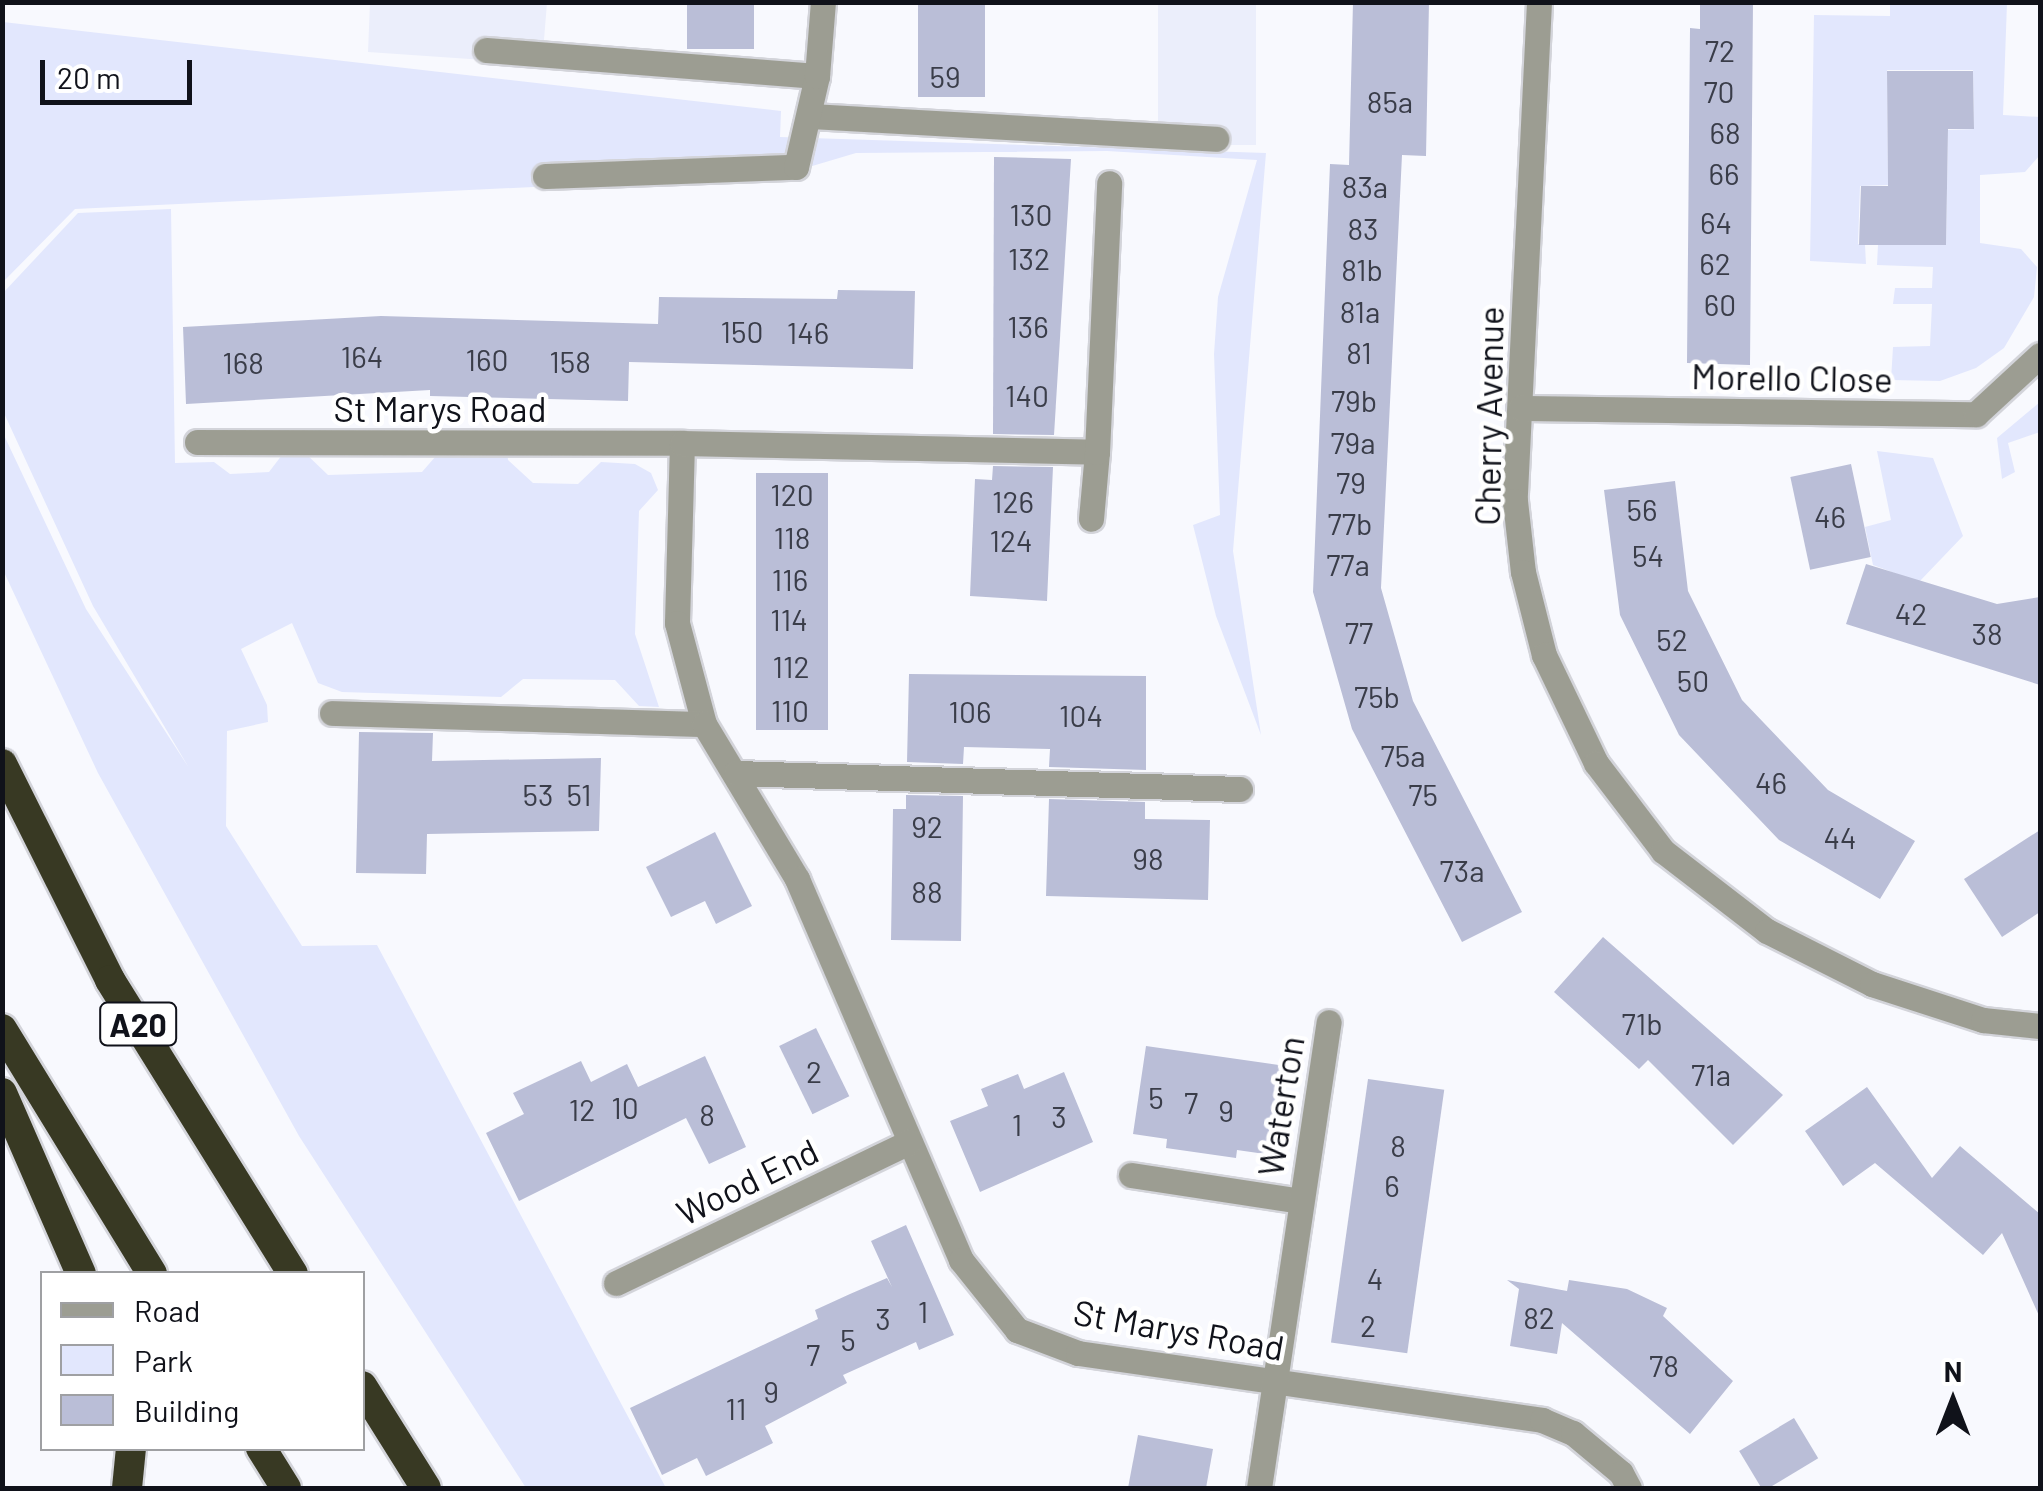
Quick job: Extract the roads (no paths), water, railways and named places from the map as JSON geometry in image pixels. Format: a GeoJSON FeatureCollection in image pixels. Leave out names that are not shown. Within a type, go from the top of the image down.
{"type":"FeatureCollection","features":[{"type":"Feature","properties":{"kind":"highway","name":"A20"},"geometry":{"type":"LineString","coordinates":[[2,764],[110,980],[291,1271]]}},
{"type":"Feature","properties":{"kind":"highway"},"geometry":{"type":"LineString","coordinates":[[2,1028],[150,1271]]}},
{"type":"Feature","properties":{"kind":"highway"},"geometry":{"type":"LineString","coordinates":[[2,1092],[80,1271]]}},
{"type":"Feature","properties":{"kind":"highway"},"geometry":{"type":"LineString","coordinates":[[365,1391],[426,1488]]}},
{"type":"Feature","properties":{"kind":"highway"},"geometry":{"type":"LineString","coordinates":[[127,1488],[131,1451]]}},
{"type":"Feature","properties":{"kind":"highway"},"geometry":{"type":"LineString","coordinates":[[263,1451],[286,1488]]}},
{"type":"Feature","properties":{"kind":"street"},"geometry":{"type":"LineString","coordinates":[[545,176],[796,166],[817,76],[823,2]]}},
{"type":"Feature","properties":{"kind":"street","name":"Cherry Avenue"},"geometry":{"type":"LineString","coordinates":[[1539,2],[1515,502],[1523,572],[1544,655],[1596,762],[1663,851],[1767,931],[1872,984],[1982,1020],[2040,1026]]}},
{"type":"Feature","properties":{"kind":"street"},"geometry":{"type":"LineString","coordinates":[[486,50],[817,76]]}},
{"type":"Feature","properties":{"kind":"street"},"geometry":{"type":"LineString","coordinates":[[810,116],[1216,138]]}},
{"type":"Feature","properties":{"kind":"street"},"geometry":{"type":"LineString","coordinates":[[1091,519],[1098,452],[1109,183]]}},
{"type":"Feature","properties":{"kind":"street","name":"Morello Close"},"geometry":{"type":"LineString","coordinates":[[1520,408],[1976,414],[2040,355]]}},
{"type":"Feature","properties":{"kind":"street","name":"St Marys Road"},"geometry":{"type":"LineString","coordinates":[[198,442],[682,443],[1098,452]]}},
{"type":"Feature","properties":{"kind":"street","name":"St Marys Road"},"geometry":{"type":"LineString","coordinates":[[682,443],[677,623],[704,724],[797,879],[960,1260],[1017,1330],[1078,1353],[1542,1420],[1573,1433],[1622,1473],[1629,1488]]}},
{"type":"Feature","properties":{"kind":"street"},"geometry":{"type":"LineString","coordinates":[[332,712],[704,724]]}},
{"type":"Feature","properties":{"kind":"street"},"geometry":{"type":"LineString","coordinates":[[736,773],[1240,789]]}},
{"type":"Feature","properties":{"kind":"street","name":"Waterton"},"geometry":{"type":"LineString","coordinates":[[1259,1488],[1329,1022]]}},
{"type":"Feature","properties":{"kind":"street","name":"Wood End"},"geometry":{"type":"LineString","coordinates":[[616,1283],[908,1142]]}},
{"type":"Feature","properties":{"kind":"street","name":"Waterton"},"geometry":{"type":"LineString","coordinates":[[1131,1176],[1300,1201]]}}]}
